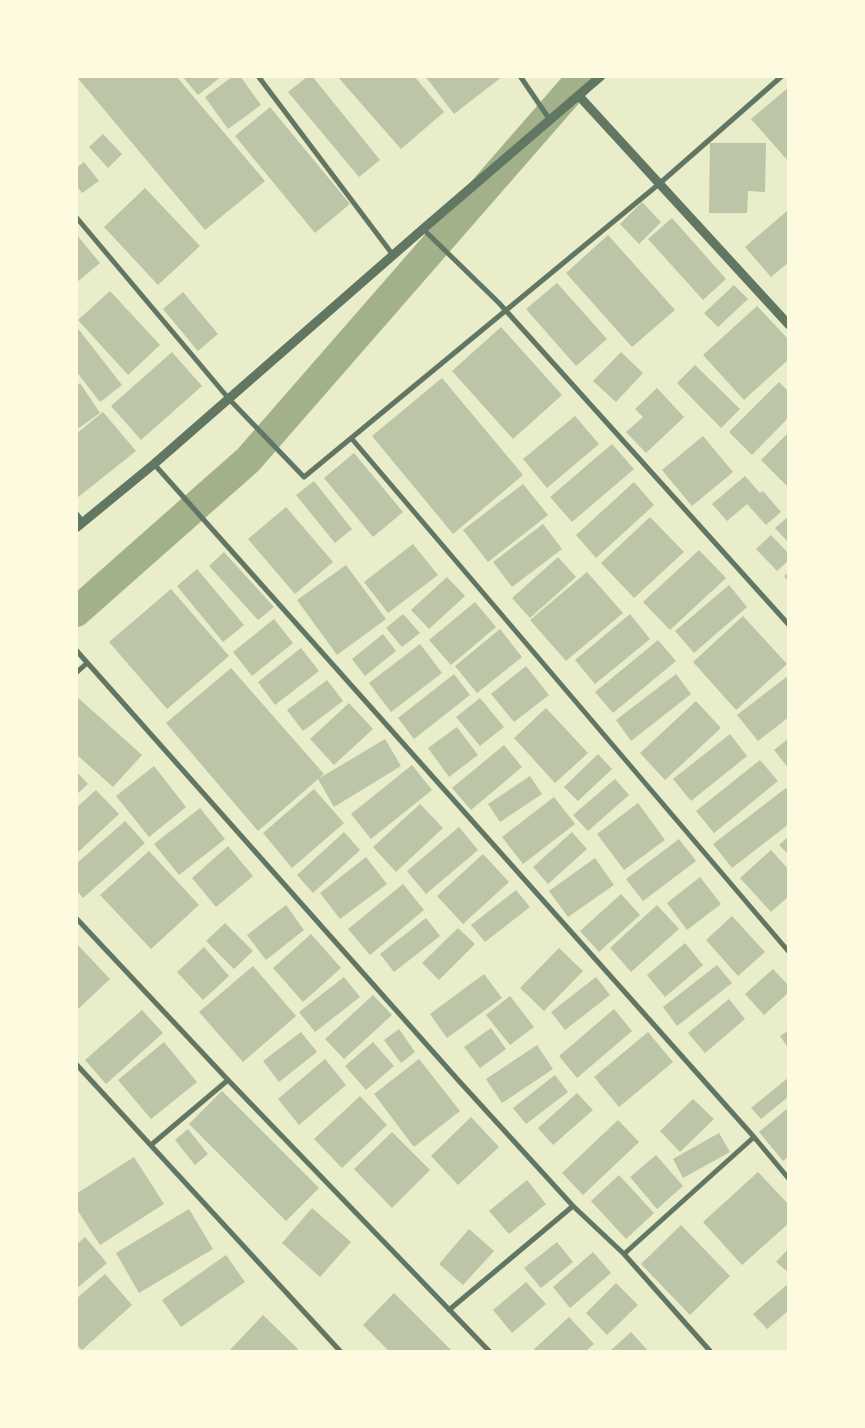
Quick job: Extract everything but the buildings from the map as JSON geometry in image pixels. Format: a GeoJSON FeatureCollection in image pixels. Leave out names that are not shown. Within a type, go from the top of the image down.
{"type":"FeatureCollection","features":[{"type":"Feature","properties":{"kind":"street"},"geometry":{"type":"LineString","coordinates":[[258,76],[393,254]]}},
{"type":"Feature","properties":{"kind":"street"},"geometry":{"type":"LineString","coordinates":[[520,76],[550,120]]}},
{"type":"Feature","properties":{"kind":"street"},"geometry":{"type":"LineString","coordinates":[[76,513],[80,525],[154,464],[393,254],[601,76]]}},
{"type":"Feature","properties":{"kind":"street"},"geometry":{"type":"LineString","coordinates":[[76,217],[229,399],[304,477],[660,184],[782,76]]}},
{"type":"Feature","properties":{"kind":"street"},"geometry":{"type":"LineString","coordinates":[[579,96],[789,325]]}},
{"type":"Feature","properties":{"kind":"street"},"geometry":{"type":"LineString","coordinates":[[423,229],[507,311],[789,625]]}},
{"type":"Feature","properties":{"kind":"street"},"geometry":{"type":"LineString","coordinates":[[352,439],[789,952]]}},
{"type":"Feature","properties":{"kind":"street"},"geometry":{"type":"LineString","coordinates":[[154,464],[754,1137],[789,1179]]}},
{"type":"Feature","properties":{"kind":"street"},"geometry":{"type":"LineString","coordinates":[[77,651],[459,1081],[573,1206],[624,1254],[711,1352]]}},
{"type":"Feature","properties":{"kind":"street"},"geometry":{"type":"LineString","coordinates":[[76,673],[87,662]]}},
{"type":"Feature","properties":{"kind":"street"},"geometry":{"type":"LineString","coordinates":[[76,918],[228,1080],[490,1352]]}},
{"type":"Feature","properties":{"kind":"street"},"geometry":{"type":"LineString","coordinates":[[76,1064],[341,1352]]}},
{"type":"Feature","properties":{"kind":"street"},"geometry":{"type":"LineString","coordinates":[[151,1145],[228,1080]]}},
{"type":"Feature","properties":{"kind":"street"},"geometry":{"type":"LineString","coordinates":[[624,1254],[754,1137]]}},
{"type":"Feature","properties":{"kind":"street"},"geometry":{"type":"LineString","coordinates":[[449,1310],[573,1206]]}},
{"type":"Feature","properties":{"kind":"waterway"},"geometry":{"type":"LineString","coordinates":[[76,612],[248,460],[583,76]]}}]}
